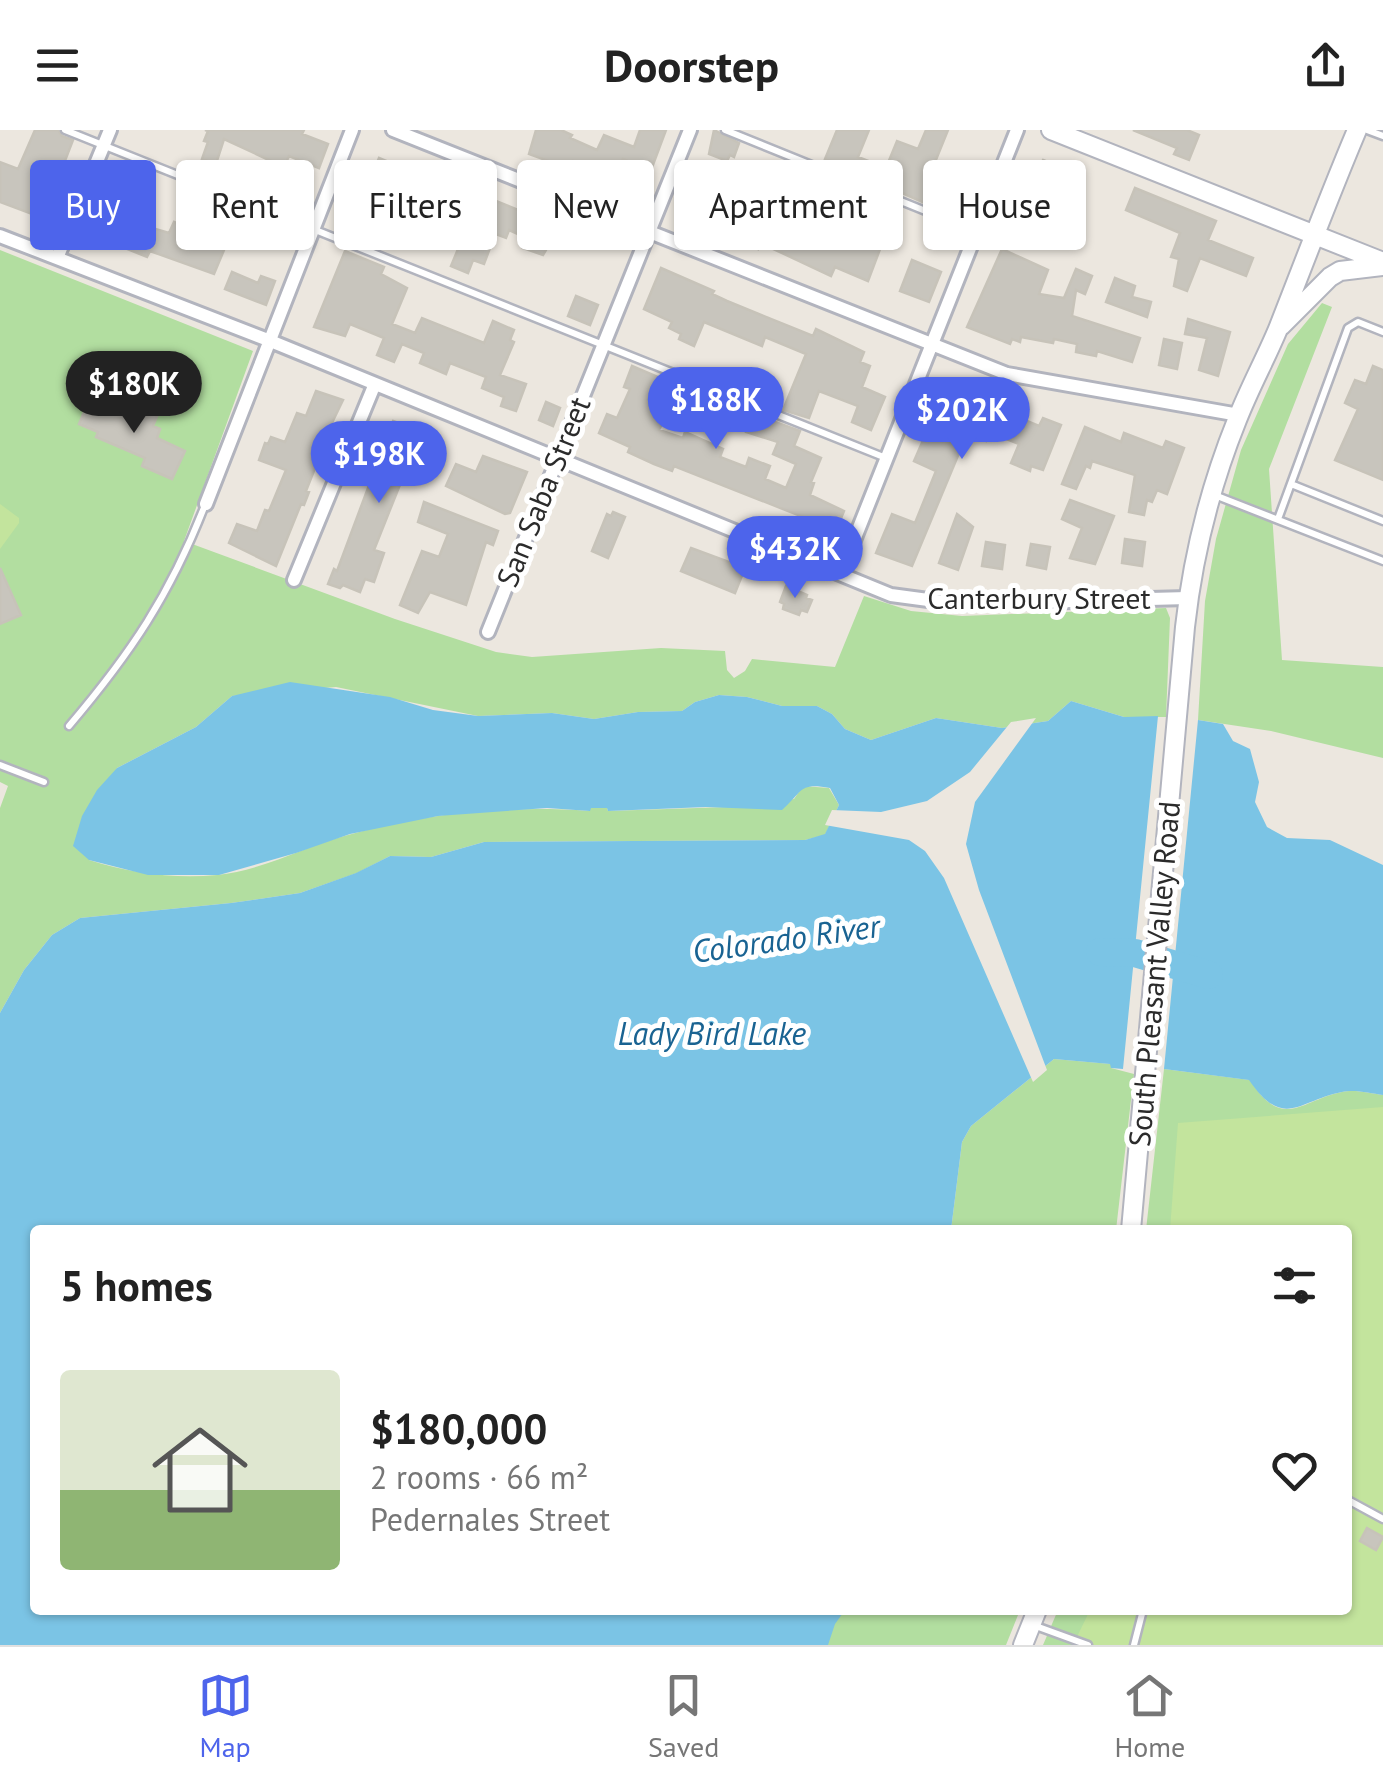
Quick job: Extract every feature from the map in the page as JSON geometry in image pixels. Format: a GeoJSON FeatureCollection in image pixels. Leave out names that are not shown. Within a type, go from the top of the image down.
{"type":"FeatureCollection","features":[{"type":"Feature","properties":{"kind":"main road"},"geometry":{"type":"LineString","coordinates":[[1051,130],[1383,264]]}},
{"type":"Feature","properties":{"kind":"main road","name":"South Pleasant Valley Road"},"geometry":{"type":"LineString","coordinates":[[1131,1225],[1188,598],[1210,493],[1357,130]]}},
{"type":"Feature","properties":{"kind":"main road"},"geometry":{"type":"LineString","coordinates":[[1277,330],[1330,276],[1383,264]]}},
{"type":"Feature","properties":{"kind":"main road"},"geometry":{"type":"LineString","coordinates":[[1023,1645],[1034,1617]]}},
{"type":"Feature","properties":{"kind":"street"},"geometry":{"type":"LineString","coordinates":[[57,258],[110,130]]}},
{"type":"Feature","properties":{"kind":"street"},"geometry":{"type":"LineString","coordinates":[[314,223],[352,130]]}},
{"type":"Feature","properties":{"kind":"street"},"geometry":{"type":"LineString","coordinates":[[394,130],[517,179]]}},
{"type":"Feature","properties":{"kind":"street","name":"San Saba Street"},"geometry":{"type":"LineString","coordinates":[[654,217],[690,130]]}},
{"type":"Feature","properties":{"kind":"street"},"geometry":{"type":"LineString","coordinates":[[1005,160],[1017,130]]}},
{"type":"Feature","properties":{"kind":"street"},"geometry":{"type":"LineString","coordinates":[[654,233],[930,346],[1024,378],[1238,416]]}},
{"type":"Feature","properties":{"kind":"street","name":"Canterbury Street"},"geometry":{"type":"LineString","coordinates":[[0,236],[268,340],[890,594],[934,603],[1188,598]]}},
{"type":"Feature","properties":{"kind":"street"},"geometry":{"type":"LineString","coordinates":[[206,504],[303,250]]}},
{"type":"Feature","properties":{"kind":"street","name":"San Saba Street"},"geometry":{"type":"LineString","coordinates":[[488,632],[641,250]]}},
{"type":"Feature","properties":{"kind":"street"},"geometry":{"type":"LineString","coordinates":[[840,573],[969,250]]}},
{"type":"Feature","properties":{"kind":"street"},"geometry":{"type":"LineString","coordinates":[[294,580],[374,386]]}},
{"type":"Feature","properties":{"kind":"lane"},"geometry":{"type":"LineString","coordinates":[[65,130],[176,174]]}},
{"type":"Feature","properties":{"kind":"lane"},"geometry":{"type":"LineString","coordinates":[[725,130],[923,210]]}},
{"type":"Feature","properties":{"kind":"lane"},"geometry":{"type":"LineString","coordinates":[[1367,130],[1383,136]]}},
{"type":"Feature","properties":{"kind":"lane"},"geometry":{"type":"LineString","coordinates":[[314,229],[887,458]]}},
{"type":"Feature","properties":{"kind":"lane"},"geometry":{"type":"LineString","coordinates":[[1278,519],[1348,328],[1358,322],[1383,332]]}},
{"type":"Feature","properties":{"kind":"lane"},"geometry":{"type":"LineString","coordinates":[[1291,484],[1383,520]]}},
{"type":"Feature","properties":{"kind":"lane"},"geometry":{"type":"LineString","coordinates":[[1210,493],[1383,561]]}},
{"type":"Feature","properties":{"kind":"lane"},"geometry":{"type":"LineString","coordinates":[[69,726],[112,675],[158,606],[180,568],[206,504]]}},
{"type":"Feature","properties":{"kind":"lane"},"geometry":{"type":"LineString","coordinates":[[0,766],[44,782]]}},
{"type":"Feature","properties":{"kind":"lane"},"geometry":{"type":"LineString","coordinates":[[1352,1502],[1383,1518]]}},
{"type":"Feature","properties":{"kind":"lane"},"geometry":{"type":"LineString","coordinates":[[1134,1645],[1142,1615]]}},
{"type":"Feature","properties":{"kind":"lane"},"geometry":{"type":"LineString","coordinates":[[1034,1617],[1088,1645]]}},
{"type":"Feature","properties":{"kind":"green space"},"geometry":{"type":"Polygon","coordinates":[[[0,250],[253,351],[184,541],[496,652],[532,657],[661,648],[725,651],[727,670],[734,678],[745,671],[752,659],[835,667],[864,596],[911,611],[962,616],[1166,608],[1170,618],[1166,717],[1124,717],[1071,701],[1048,721],[1002,728],[936,718],[871,740],[845,729],[832,714],[817,706],[782,706],[719,695],[695,702],[682,711],[594,719],[552,713],[478,716],[336,687],[232,696],[196,727],[117,768],[89,860],[152,874],[217,875],[250,869],[377,827],[468,812],[727,807],[794,799],[803,786],[829,788],[839,805],[825,835],[805,840],[484,842],[431,857],[390,856],[357,873],[300,893],[80,918],[52,935],[24,970],[0,1013],[0,808],[8,786],[0,782],[0,250]]]}},
{"type":"Feature","properties":{"kind":"green space"},"geometry":{"type":"Polygon","coordinates":[[[1322,303],[1332,307],[1269,469],[1282,660],[1383,667],[1383,758],[1271,731],[1198,720],[1205,601],[1216,539],[1241,450],[1288,344],[1322,303]]]}},
{"type":"Feature","properties":{"kind":"green space"},"geometry":{"type":"Polygon","coordinates":[[[0,504],[19,518],[19,523],[0,549],[0,504]]]}},
{"type":"Feature","properties":{"kind":"green space"},"geometry":{"type":"Polygon","coordinates":[[[1054,1059],[1111,1064],[1111,1068],[1134,1074],[1117,1225],[952,1225],[962,1142],[971,1126],[1054,1059]]]}},
{"type":"Feature","properties":{"kind":"green space"},"geometry":{"type":"Polygon","coordinates":[[[1164,1069],[1250,1080],[1262,1096],[1283,1109],[1347,1091],[1383,1095],[1383,1645],[1043,1645],[1056,1615],[1352,1615],[1352,1225],[1147,1225],[1164,1069]]]}},
{"type":"Feature","properties":{"kind":"green space"},"geometry":{"type":"Polygon","coordinates":[[[1383,1107],[1383,1645],[1073,1645],[1088,1615],[1352,1615],[1352,1225],[1170,1225],[1178,1123],[1383,1107]]]}},
{"type":"Feature","properties":{"kind":"green space"},"geometry":{"type":"Polygon","coordinates":[[[831,1615],[1018,1615],[1006,1645],[814,1645],[831,1615]]]}},
{"type":"Feature","properties":{"kind":"water","name":"Lady Bird Lake"},"geometry":{"type":"Polygon","coordinates":[[[290,682],[390,697],[433,710],[478,716],[552,713],[594,719],[682,711],[695,702],[719,695],[782,706],[817,706],[832,714],[845,729],[871,740],[936,718],[1002,728],[1048,721],[1071,701],[1124,717],[1158,716],[1123,1069],[1111,1068],[1110,1064],[1054,1059],[971,1126],[962,1142],[952,1225],[30,1225],[30,1615],[841,1615],[828,1645],[0,1645],[0,1013],[24,970],[52,935],[80,918],[300,893],[390,856],[431,857],[484,842],[805,840],[825,834],[839,805],[830,788],[812,786],[802,790],[782,810],[547,808],[438,816],[350,834],[219,875],[148,875],[89,860],[73,846],[82,816],[97,790],[117,768],[196,727],[232,696],[290,682]]]}},
{"type":"Feature","properties":{"kind":"water"},"geometry":{"type":"Polygon","coordinates":[[[1198,720],[1223,724],[1233,741],[1250,749],[1259,782],[1255,802],[1267,827],[1287,838],[1330,840],[1383,865],[1383,1095],[1347,1091],[1282,1108],[1272,1105],[1249,1080],[1164,1069],[1198,720]]]}},
{"type":"Feature","properties":{"kind":"pier"},"geometry":{"type":"Polygon","coordinates":[[[1036,718],[975,802],[966,844],[979,890],[1047,1070],[1033,1082],[944,878],[925,851],[909,840],[825,825],[832,810],[881,812],[927,801],[970,772],[1011,722],[1036,718]]]}},
{"type":"Feature","properties":{"kind":"building"},"geometry":{"type":"Polygon","coordinates":[[[35,130],[58,130],[73,140],[65,160],[30,160],[30,213],[0,202],[0,162],[18,169],[35,130]]]}},
{"type":"Feature","properties":{"kind":"building"},"geometry":{"type":"Polygon","coordinates":[[[205,130],[304,130],[302,134],[328,144],[319,168],[314,166],[314,160],[289,156],[287,160],[269,160],[224,139],[217,160],[205,160],[208,131],[205,130]]]}},
{"type":"Feature","properties":{"kind":"building"},"geometry":{"type":"Polygon","coordinates":[[[536,130],[561,130],[597,150],[604,135],[634,147],[640,130],[666,130],[654,162],[545,160],[529,154],[536,130]]]}},
{"type":"Feature","properties":{"kind":"building"},"geometry":{"type":"Polygon","coordinates":[[[714,130],[739,143],[734,157],[730,155],[728,160],[709,154],[714,130]]]}},
{"type":"Feature","properties":{"kind":"building"},"geometry":{"type":"Polygon","coordinates":[[[837,130],[869,130],[858,157],[866,160],[825,159],[837,130]]]}},
{"type":"Feature","properties":{"kind":"building"},"geometry":{"type":"Polygon","coordinates":[[[926,130],[948,130],[936,160],[923,160],[923,202],[903,193],[903,160],[889,160],[897,141],[918,149],[926,130]]]}},
{"type":"Feature","properties":{"kind":"building"},"geometry":{"type":"Polygon","coordinates":[[[1133,130],[1187,130],[1199,135],[1189,160],[1174,154],[1177,148],[1133,130]]]}},
{"type":"Feature","properties":{"kind":"building"},"geometry":{"type":"Polygon","coordinates":[[[1135,188],[1216,221],[1208,240],[1253,258],[1246,276],[1200,258],[1187,291],[1174,286],[1179,259],[1171,257],[1180,233],[1126,210],[1135,188]]]}},
{"type":"Feature","properties":{"kind":"building"},"geometry":{"type":"Polygon","coordinates":[[[497,201],[517,210],[517,234],[509,230],[506,238],[497,235],[497,201]]]}},
{"type":"Feature","properties":{"kind":"building"},"geometry":{"type":"Polygon","coordinates":[[[174,222],[176,250],[224,250],[214,274],[150,251],[147,257],[130,250],[156,250],[156,229],[169,233],[174,222]]]}},
{"type":"Feature","properties":{"kind":"building"},"geometry":{"type":"Polygon","coordinates":[[[458,250],[489,250],[484,264],[473,260],[468,273],[451,266],[458,250]]]}},
{"type":"Feature","properties":{"kind":"building"},"geometry":{"type":"Polygon","coordinates":[[[776,250],[880,250],[868,281],[835,267],[831,276],[776,250]]]}},
{"type":"Feature","properties":{"kind":"building"},"geometry":{"type":"Polygon","coordinates":[[[1004,250],[1048,270],[1039,294],[1064,298],[1076,269],[1092,276],[1085,294],[1076,290],[1072,316],[1140,338],[1132,362],[1097,351],[1096,356],[1076,352],[1077,344],[1054,339],[1053,343],[1021,337],[1020,342],[1012,339],[1010,344],[967,327],[1004,250]]]}},
{"type":"Feature","properties":{"kind":"building"},"geometry":{"type":"Polygon","coordinates":[[[345,251],[384,267],[381,274],[407,288],[392,324],[415,333],[422,318],[484,343],[493,321],[514,330],[510,340],[514,342],[500,375],[526,384],[516,411],[501,406],[504,397],[482,388],[486,377],[450,363],[446,374],[420,363],[424,353],[402,344],[394,362],[377,355],[384,338],[350,324],[345,336],[314,327],[345,251]]]}},
{"type":"Feature","properties":{"kind":"building"},"geometry":{"type":"Polygon","coordinates":[[[912,260],[941,272],[929,302],[900,291],[912,260]]]}},
{"type":"Feature","properties":{"kind":"building"},"geometry":{"type":"Polygon","coordinates":[[[661,268],[714,291],[712,294],[727,301],[813,336],[816,329],[864,352],[860,362],[870,366],[862,387],[885,397],[871,430],[852,422],[858,406],[819,391],[809,418],[783,410],[806,354],[765,337],[762,346],[704,322],[694,346],[679,339],[681,334],[669,328],[672,322],[644,309],[661,268]]]}},
{"type":"Feature","properties":{"kind":"building"},"geometry":{"type":"Polygon","coordinates":[[[232,272],[258,283],[261,276],[275,281],[266,305],[225,289],[232,272]]]}},
{"type":"Feature","properties":{"kind":"building"},"geometry":{"type":"Polygon","coordinates":[[[1115,278],[1135,286],[1132,297],[1151,302],[1147,317],[1106,302],[1115,278]]]}},
{"type":"Feature","properties":{"kind":"building"},"geometry":{"type":"Polygon","coordinates":[[[576,296],[598,305],[590,325],[568,316],[576,296]]]}},
{"type":"Feature","properties":{"kind":"building"},"geometry":{"type":"Polygon","coordinates":[[[1188,319],[1230,332],[1218,376],[1199,370],[1207,338],[1185,334],[1188,319]]]}},
{"type":"Feature","properties":{"kind":"building"},"geometry":{"type":"Polygon","coordinates":[[[1164,339],[1182,343],[1177,369],[1159,365],[1164,339]]]}},
{"type":"Feature","properties":{"kind":"building"},"geometry":{"type":"Polygon","coordinates":[[[632,366],[667,381],[662,394],[674,401],[659,430],[683,438],[685,432],[723,449],[720,457],[746,467],[749,458],[770,466],[765,479],[786,488],[796,464],[773,454],[778,442],[746,432],[751,413],[800,431],[794,446],[821,458],[810,495],[844,511],[836,530],[674,466],[672,471],[654,464],[628,452],[630,447],[599,433],[607,414],[617,418],[630,389],[624,387],[632,366]]]}},
{"type":"Feature","properties":{"kind":"building"},"geometry":{"type":"Polygon","coordinates":[[[1373,366],[1383,370],[1383,480],[1335,460],[1358,409],[1345,403],[1355,380],[1366,384],[1373,366]]]}},
{"type":"Feature","properties":{"kind":"building"},"geometry":{"type":"Polygon","coordinates":[[[690,389],[710,398],[704,412],[684,404],[690,389]]]}},
{"type":"Feature","properties":{"kind":"building"},"geometry":{"type":"Polygon","coordinates":[[[316,391],[343,400],[316,456],[319,458],[306,491],[309,492],[276,566],[229,543],[237,524],[257,531],[265,510],[269,511],[286,470],[259,460],[265,443],[271,437],[285,442],[297,413],[306,416],[316,391]]]}},
{"type":"Feature","properties":{"kind":"building"},"geometry":{"type":"Polygon","coordinates":[[[945,393],[1039,426],[1043,418],[1061,425],[1043,470],[1031,466],[1030,471],[1011,463],[1019,444],[989,432],[986,441],[967,434],[912,566],[876,553],[892,514],[915,523],[936,471],[914,461],[945,393]]]}},
{"type":"Feature","properties":{"kind":"building"},"geometry":{"type":"Polygon","coordinates":[[[90,398],[140,420],[148,407],[159,412],[153,426],[160,429],[157,438],[185,451],[172,479],[142,466],[145,458],[96,437],[98,432],[79,424],[90,398]]]}},
{"type":"Feature","properties":{"kind":"building"},"geometry":{"type":"Polygon","coordinates":[[[546,402],[560,408],[553,426],[539,420],[546,402]]]}},
{"type":"Feature","properties":{"kind":"building"},"geometry":{"type":"Polygon","coordinates":[[[393,421],[431,435],[424,451],[429,453],[422,468],[409,462],[374,550],[384,553],[374,582],[365,579],[360,592],[328,584],[334,569],[337,571],[393,421]]]}},
{"type":"Feature","properties":{"kind":"building"},"geometry":{"type":"Polygon","coordinates":[[[1085,427],[1121,442],[1124,433],[1163,448],[1166,441],[1184,448],[1167,494],[1157,490],[1152,502],[1147,500],[1144,515],[1129,512],[1135,475],[1092,461],[1076,489],[1062,484],[1085,427]]]}},
{"type":"Feature","properties":{"kind":"building"},"geometry":{"type":"Polygon","coordinates":[[[483,456],[527,472],[510,513],[446,486],[456,464],[476,472],[483,456]]]}},
{"type":"Feature","properties":{"kind":"building"},"geometry":{"type":"Polygon","coordinates":[[[1070,500],[1114,516],[1095,564],[1070,558],[1082,528],[1062,519],[1070,500]]]}},
{"type":"Feature","properties":{"kind":"building"},"geometry":{"type":"Polygon","coordinates":[[[424,502],[498,531],[493,545],[486,542],[466,605],[430,592],[418,613],[400,605],[422,551],[439,557],[448,534],[418,522],[424,502]]]}},
{"type":"Feature","properties":{"kind":"building"},"geometry":{"type":"Polygon","coordinates":[[[613,512],[625,517],[608,558],[592,551],[607,514],[611,516],[613,512]]]}},
{"type":"Feature","properties":{"kind":"building"},"geometry":{"type":"Polygon","coordinates":[[[957,514],[973,527],[958,570],[939,563],[957,514]]]}},
{"type":"Feature","properties":{"kind":"building"},"geometry":{"type":"Polygon","coordinates":[[[1125,539],[1145,542],[1142,566],[1122,563],[1125,539]]]}},
{"type":"Feature","properties":{"kind":"building"},"geometry":{"type":"Polygon","coordinates":[[[986,542],[1005,545],[1002,569],[982,566],[986,542]]]}},
{"type":"Feature","properties":{"kind":"building"},"geometry":{"type":"Polygon","coordinates":[[[1031,544],[1050,547],[1046,569],[1027,565],[1031,544]]]}},
{"type":"Feature","properties":{"kind":"building"},"geometry":{"type":"Polygon","coordinates":[[[691,548],[745,568],[735,593],[681,571],[691,548]]]}},
{"type":"Feature","properties":{"kind":"building"},"geometry":{"type":"Polygon","coordinates":[[[0,568],[21,615],[0,624],[0,568]]]}},
{"type":"Feature","properties":{"kind":"building"},"geometry":{"type":"Polygon","coordinates":[[[786,586],[812,600],[807,612],[801,610],[799,615],[783,609],[780,602],[786,586]]]}},
{"type":"Feature","properties":{"kind":"building"},"geometry":{"type":"Polygon","coordinates":[[[1367,1528],[1383,1537],[1376,1550],[1360,1541],[1367,1528]]]}},
{"type":"Feature","properties":{"kind":"waterway","name":"Colorado River"},"geometry":{"type":"LineString","coordinates":[[1100,952],[1135,953],[1209,975]]}}]}
